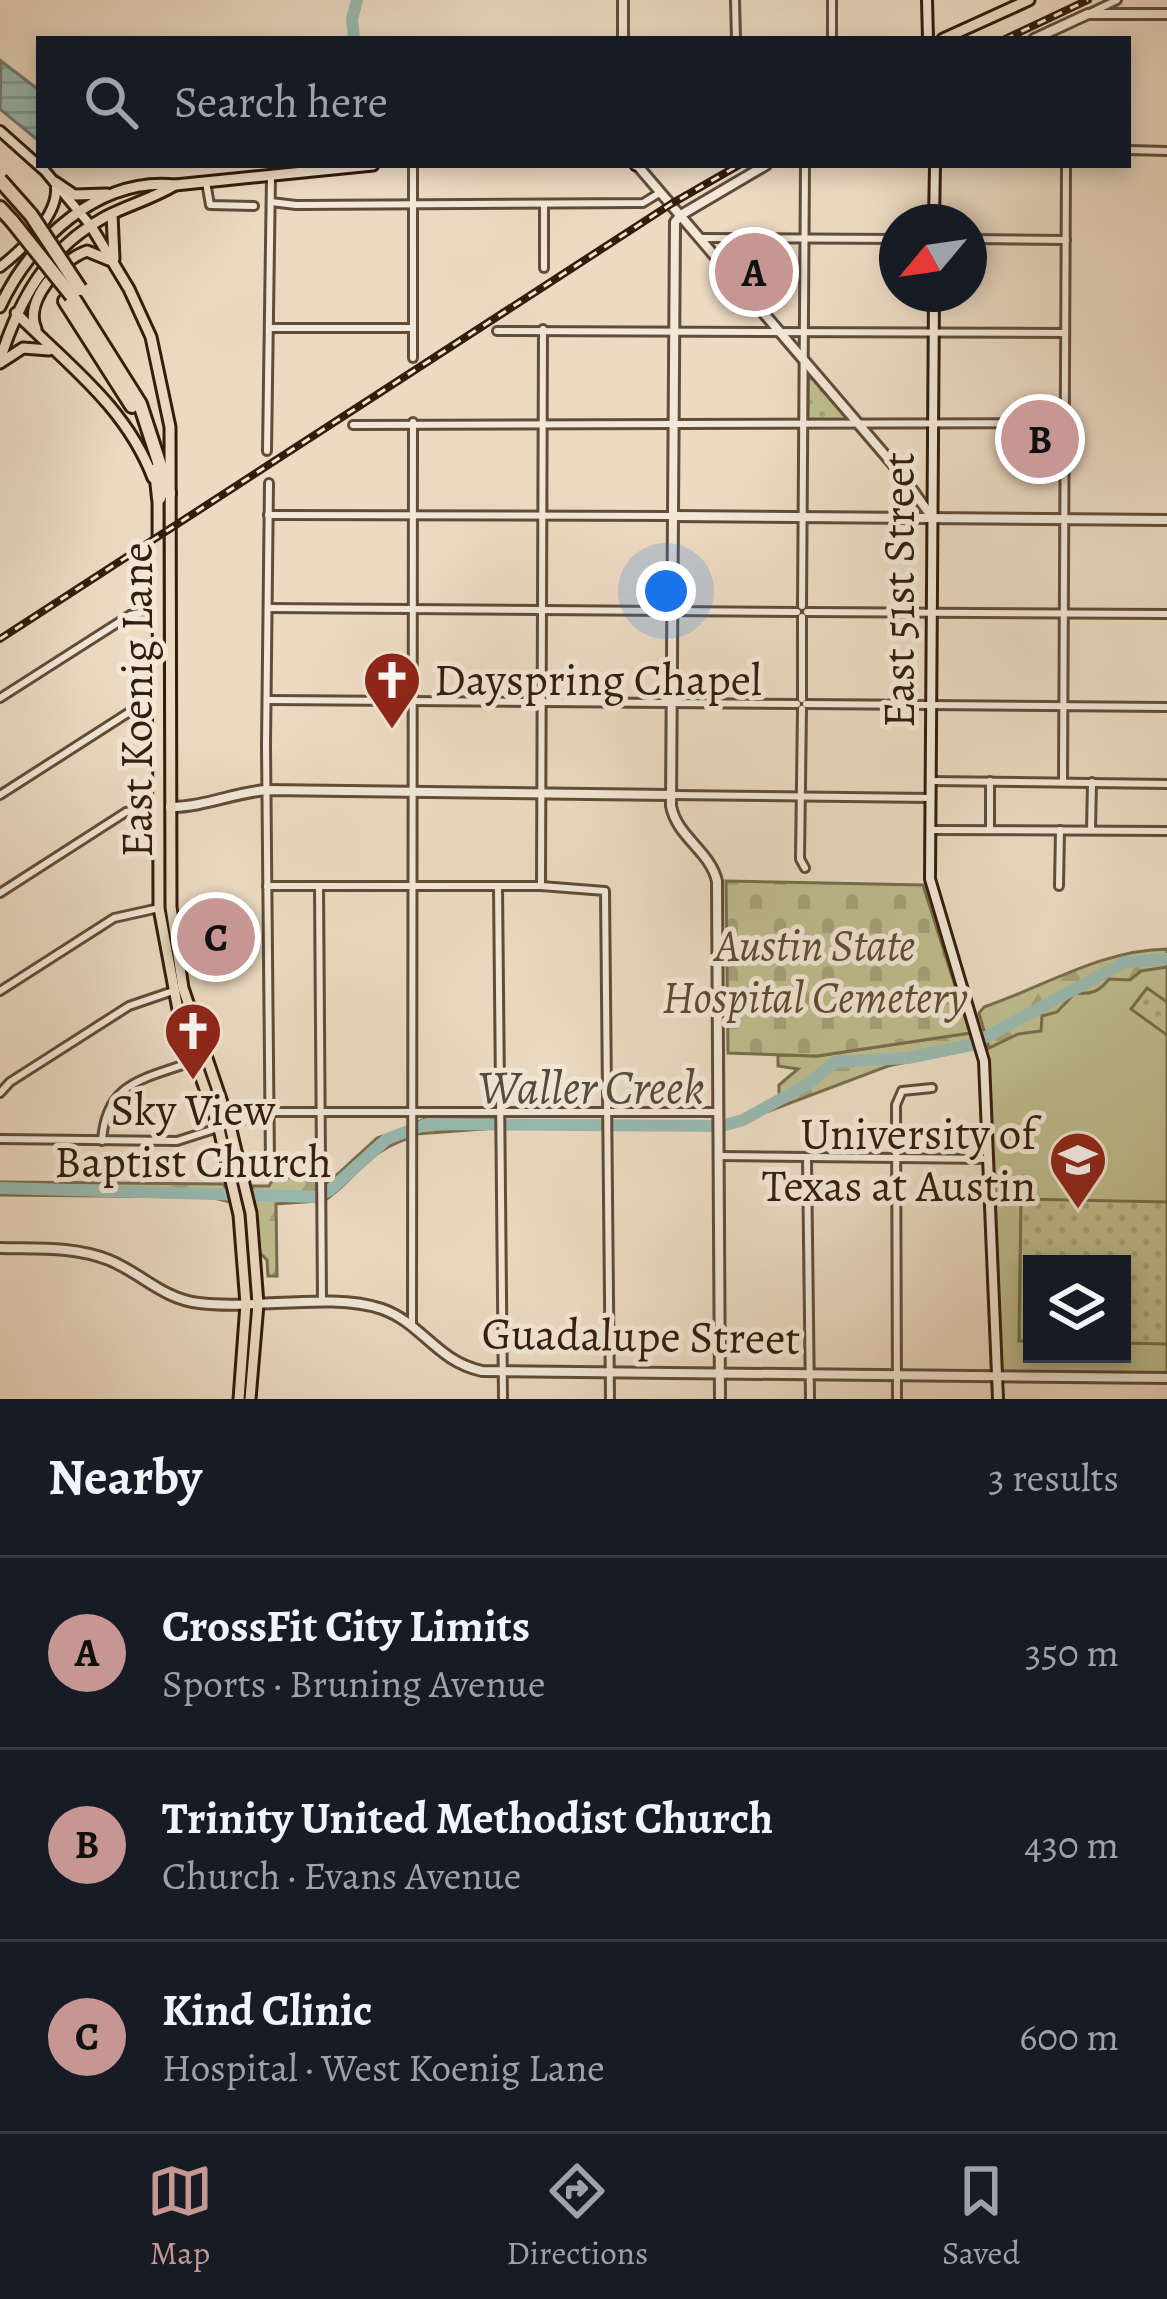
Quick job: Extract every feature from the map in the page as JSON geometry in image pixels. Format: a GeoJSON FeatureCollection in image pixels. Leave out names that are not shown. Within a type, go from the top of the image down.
{"type":"FeatureCollection","features":[{"type":"Feature","properties":{"kind":"highway"},"geometry":{"type":"LineString","coordinates":[[0,180],[31,215],[141,424],[164,496]]}},
{"type":"Feature","properties":{"kind":"highway"},"geometry":{"type":"LineString","coordinates":[[0,208],[6,222],[72,295],[117,362],[153,436],[164,496]]}},
{"type":"Feature","properties":{"kind":"main road"},"geometry":{"type":"LineString","coordinates":[[949,36],[1025,1]]}},
{"type":"Feature","properties":{"kind":"main road"},"geometry":{"type":"LineString","coordinates":[[55,182],[74,195],[112,194],[152,183],[175,185],[345,168]]}},
{"type":"Feature","properties":{"kind":"main road"},"geometry":{"type":"LineString","coordinates":[[0,362],[16,313],[47,263],[91,226],[175,185]]}},
{"type":"Feature","properties":{"kind":"main road"},"geometry":{"type":"LineString","coordinates":[[1,302],[34,252],[80,212],[112,194]]}},
{"type":"Feature","properties":{"kind":"main road"},"geometry":{"type":"LineString","coordinates":[[112,214],[115,264]]}},
{"type":"Feature","properties":{"kind":"main road"},"geometry":{"type":"LineString","coordinates":[[91,226],[115,264],[157,352],[170,427],[164,496]]}},
{"type":"Feature","properties":{"kind":"main road"},"geometry":{"type":"LineString","coordinates":[[55,352],[31,316],[51,279],[80,253],[95,252],[115,264]]}},
{"type":"Feature","properties":{"kind":"main road"},"geometry":{"type":"LineString","coordinates":[[16,313],[120,416],[164,496]]}},
{"type":"Feature","properties":{"kind":"main road"},"geometry":{"type":"LineString","coordinates":[[0,362],[23,348],[55,352]]}},
{"type":"Feature","properties":{"kind":"main road","name":"East Koenig Lane"},"geometry":{"type":"LineString","coordinates":[[163,807],[158,708],[164,496]]}},
{"type":"Feature","properties":{"kind":"main road","name":"East Koenig Lane"},"geometry":{"type":"LineString","coordinates":[[164,496],[165,907]]}},
{"type":"Feature","properties":{"kind":"main road"},"geometry":{"type":"LineString","coordinates":[[165,907],[172,991],[194,1061],[225,1128]]}},
{"type":"Feature","properties":{"kind":"main road"},"geometry":{"type":"LineString","coordinates":[[165,907],[186,1000],[241,1191],[252,1304],[250,1399]]}},
{"type":"Feature","properties":{"kind":"main road"},"geometry":{"type":"LineString","coordinates":[[239,1399],[252,1304]]}},
{"type":"Feature","properties":{"kind":"street"},"geometry":{"type":"LineString","coordinates":[[623,0],[623,36]]}},
{"type":"Feature","properties":{"kind":"street"},"geometry":{"type":"LineString","coordinates":[[735,0],[736,36]]}},
{"type":"Feature","properties":{"kind":"street"},"geometry":{"type":"LineString","coordinates":[[832,0],[832,36]]}},
{"type":"Feature","properties":{"kind":"street"},"geometry":{"type":"LineString","coordinates":[[927,0],[928,36]]}},
{"type":"Feature","properties":{"kind":"street"},"geometry":{"type":"LineString","coordinates":[[1040,36],[1117,0]]}},
{"type":"Feature","properties":{"kind":"street"},"geometry":{"type":"LineString","coordinates":[[1088,14],[1167,14]]}},
{"type":"Feature","properties":{"kind":"street"},"geometry":{"type":"LineString","coordinates":[[0,130],[36,164]]}},
{"type":"Feature","properties":{"kind":"street"},"geometry":{"type":"LineString","coordinates":[[1131,150],[1167,151]]}},
{"type":"Feature","properties":{"kind":"street"},"geometry":{"type":"LineString","coordinates":[[40,168],[91,226]]}},
{"type":"Feature","properties":{"kind":"street"},"geometry":{"type":"LineString","coordinates":[[413,168],[413,358]]}},
{"type":"Feature","properties":{"kind":"street"},"geometry":{"type":"LineString","coordinates":[[640,168],[923,501],[932,519]]}},
{"type":"Feature","properties":{"kind":"street"},"geometry":{"type":"LineString","coordinates":[[719,1399],[717,881],[712,865],[675,821],[671,795],[675,222],[761,168]]}},
{"type":"Feature","properties":{"kind":"street"},"geometry":{"type":"LineString","coordinates":[[805,168],[800,859],[805,868]]}},
{"type":"Feature","properties":{"kind":"street"},"geometry":{"type":"LineString","coordinates":[[934,204],[935,168]]}},
{"type":"Feature","properties":{"kind":"street"},"geometry":{"type":"LineString","coordinates":[[1063,782],[1066,168]]}},
{"type":"Feature","properties":{"kind":"street"},"geometry":{"type":"LineString","coordinates":[[267,451],[272,176]]}},
{"type":"Feature","properties":{"kind":"street"},"geometry":{"type":"LineString","coordinates":[[0,266],[54,208],[55,182]]}},
{"type":"Feature","properties":{"kind":"street"},"geometry":{"type":"LineString","coordinates":[[206,182],[209,205],[254,206]]}},
{"type":"Feature","properties":{"kind":"street"},"geometry":{"type":"LineString","coordinates":[[271,206],[643,203],[661,192]]}},
{"type":"Feature","properties":{"kind":"street"},"geometry":{"type":"LineString","coordinates":[[544,204],[544,268]]}},
{"type":"Feature","properties":{"kind":"street"},"geometry":{"type":"LineString","coordinates":[[700,238],[879,239]]}},
{"type":"Feature","properties":{"kind":"street"},"geometry":{"type":"LineString","coordinates":[[987,239],[1066,240]]}},
{"type":"Feature","properties":{"kind":"street"},"geometry":{"type":"LineString","coordinates":[[1,302],[16,313]]}},
{"type":"Feature","properties":{"kind":"street","name":"East 51st Street"},"geometry":{"type":"LineString","coordinates":[[934,312],[932,886],[981,1049],[998,1399]]}},
{"type":"Feature","properties":{"kind":"street"},"geometry":{"type":"LineString","coordinates":[[270,328],[412,328]]}},
{"type":"Feature","properties":{"kind":"street"},"geometry":{"type":"LineString","coordinates":[[541,886],[543,329]]}},
{"type":"Feature","properties":{"kind":"street"},"geometry":{"type":"LineString","coordinates":[[497,331],[1065,333]]}},
{"type":"Feature","properties":{"kind":"street"},"geometry":{"type":"LineString","coordinates":[[412,1328],[413,422]]}},
{"type":"Feature","properties":{"kind":"street"},"geometry":{"type":"LineString","coordinates":[[353,425],[1063,423]]}},
{"type":"Feature","properties":{"kind":"street"},"geometry":{"type":"LineString","coordinates":[[269,483],[270,1166]]}},
{"type":"Feature","properties":{"kind":"street"},"geometry":{"type":"LineString","coordinates":[[268,515],[1167,520]]}},
{"type":"Feature","properties":{"kind":"street"},"geometry":{"type":"LineString","coordinates":[[268,608],[1167,614]]}},
{"type":"Feature","properties":{"kind":"street"},"geometry":{"type":"LineString","coordinates":[[0,698],[130,615],[159,609]]}},
{"type":"Feature","properties":{"kind":"street"},"geometry":{"type":"LineString","coordinates":[[267,700],[1167,706]]}},
{"type":"Feature","properties":{"kind":"street"},"geometry":{"type":"LineString","coordinates":[[0,795],[131,711],[158,708]]}},
{"type":"Feature","properties":{"kind":"street"},"geometry":{"type":"LineString","coordinates":[[931,781],[1167,784]]}},
{"type":"Feature","properties":{"kind":"street"},"geometry":{"type":"LineString","coordinates":[[990,781],[990,829]]}},
{"type":"Feature","properties":{"kind":"street"},"geometry":{"type":"LineString","coordinates":[[1091,830],[1092,782]]}},
{"type":"Feature","properties":{"kind":"street"},"geometry":{"type":"LineString","coordinates":[[0,893],[125,812],[195,806],[243,792],[931,798]]}},
{"type":"Feature","properties":{"kind":"street"},"geometry":{"type":"LineString","coordinates":[[932,830],[1167,831]]}},
{"type":"Feature","properties":{"kind":"street"},"geometry":{"type":"LineString","coordinates":[[1059,886],[1060,830]]}},
{"type":"Feature","properties":{"kind":"street"},"geometry":{"type":"LineString","coordinates":[[267,886],[604,890],[610,1399]]}},
{"type":"Feature","properties":{"kind":"street"},"geometry":{"type":"LineString","coordinates":[[319,886],[322,1304]]}},
{"type":"Feature","properties":{"kind":"street"},"geometry":{"type":"LineString","coordinates":[[498,886],[503,1399]]}},
{"type":"Feature","properties":{"kind":"street"},"geometry":{"type":"LineString","coordinates":[[0,991],[104,923],[134,911],[165,907]]}},
{"type":"Feature","properties":{"kind":"street"},"geometry":{"type":"LineString","coordinates":[[0,1093],[128,1006],[172,991]]}},
{"type":"Feature","properties":{"kind":"street"},"geometry":{"type":"LineString","coordinates":[[101,1142],[105,1114],[125,1087],[194,1061]]}},
{"type":"Feature","properties":{"kind":"street"},"geometry":{"type":"LineString","coordinates":[[897,1399],[898,1094],[932,1088]]}},
{"type":"Feature","properties":{"kind":"street"},"geometry":{"type":"LineString","coordinates":[[0,1139],[177,1141],[268,1112],[719,1121]]}},
{"type":"Feature","properties":{"kind":"street"},"geometry":{"type":"LineString","coordinates":[[719,1156],[987,1159]]}},
{"type":"Feature","properties":{"kind":"street"},"geometry":{"type":"LineString","coordinates":[[807,1159],[810,1399]]}},
{"type":"Feature","properties":{"kind":"street","name":"Guadalupe Street"},"geometry":{"type":"LineString","coordinates":[[0,1248],[93,1255],[175,1298],[195,1303],[376,1308],[412,1328],[457,1363],[503,1371],[1167,1378]]}},
{"type":"Feature","properties":{"kind":"green space"},"geometry":{"type":"Polygon","coordinates":[[[812,378],[845,420],[808,419],[808,379],[812,378]]]}},
{"type":"Feature","properties":{"kind":"green space","name":"Austin State Hospital Cemetery"},"geometry":{"type":"Polygon","coordinates":[[[726,881],[923,885],[970,1033],[817,1056],[728,1053],[726,881]]]}},
{"type":"Feature","properties":{"kind":"green space"},"geometry":{"type":"Polygon","coordinates":[[[1167,949],[1167,967],[1141,971],[1130,980],[1109,979],[1095,991],[1075,993],[1057,1012],[1042,1016],[1041,1031],[1018,1034],[989,1048],[979,1013],[984,1007],[1096,962],[1167,949]]]}},
{"type":"Feature","properties":{"kind":"green space","name":"University of Texas at Austin"},"geometry":{"type":"Polygon","coordinates":[[[1167,959],[1167,1378],[997,1374],[985,1070],[976,1033],[991,1034],[1107,970],[1167,959]]]}},
{"type":"Feature","properties":{"kind":"green space"},"geometry":{"type":"Polygon","coordinates":[[[1147,988],[1167,1002],[1167,1035],[1131,1009],[1147,988]]]}},
{"type":"Feature","properties":{"kind":"green space"},"geometry":{"type":"Polygon","coordinates":[[[970,1033],[973,1048],[888,1066],[729,1126],[779,1099],[779,1085],[798,1069],[778,1066],[778,1055],[817,1056],[970,1033]]]}},
{"type":"Feature","properties":{"kind":"green space"},"geometry":{"type":"Polygon","coordinates":[[[495,1118],[495,1128],[418,1134],[418,1122],[495,1118]]]}},
{"type":"Feature","properties":{"kind":"green space"},"geometry":{"type":"Polygon","coordinates":[[[406,1128],[406,1139],[372,1158],[328,1198],[328,1183],[377,1138],[406,1128]]]}},
{"type":"Feature","properties":{"kind":"green space"},"geometry":{"type":"Polygon","coordinates":[[[317,1175],[316,1201],[276,1204],[277,1276],[268,1276],[267,1260],[260,1253],[252,1186],[317,1175]]]}},
{"type":"Feature","properties":{"kind":"green space"},"geometry":{"type":"Polygon","coordinates":[[[0,1182],[224,1184],[230,1202],[210,1197],[0,1195],[0,1182]]]}},
{"type":"Feature","properties":{"kind":"green space"},"geometry":{"type":"Polygon","coordinates":[[[1021,1199],[1167,1202],[1167,1344],[1131,1343],[1131,1255],[1023,1255],[1023,1341],[1019,1341],[1021,1199]]]}},
{"type":"Feature","properties":{"kind":"water"},"geometry":{"type":"Polygon","coordinates":[[[1,61],[36,88],[36,139],[0,109],[1,61]]]}},
{"type":"Feature","properties":{"kind":"waterway"},"geometry":{"type":"LineString","coordinates":[[354,36],[357,0]]}},
{"type":"Feature","properties":{"kind":"waterway","name":"Waller Creek"},"geometry":{"type":"LineString","coordinates":[[0,1188],[317,1197],[387,1139],[427,1124],[722,1126],[743,1120],[808,1084],[835,1062],[908,1058],[971,1045],[1125,962],[1167,959]]}},
{"type":"Feature","properties":{"kind":"railway"},"geometry":{"type":"LineString","coordinates":[[1011,36],[1088,0]]}},
{"type":"Feature","properties":{"kind":"railway"},"geometry":{"type":"LineString","coordinates":[[0,639],[671,204],[734,168]]}},
{"type":"Feature","properties":{"kind":"place","name":"CrossFit City Limits"},"geometry":{"type":"Point","coordinates":[754,272]}},
{"type":"Feature","properties":{"kind":"place","name":"Trinity United Methodist Church"},"geometry":{"type":"Point","coordinates":[1040,439]}},
{"type":"Feature","properties":{"kind":"place","name":"Dayspring Chapel"},"geometry":{"type":"Point","coordinates":[392,731]}},
{"type":"Feature","properties":{"kind":"place","name":"Kind Clinic"},"geometry":{"type":"Point","coordinates":[216,937]}},
{"type":"Feature","properties":{"kind":"place","name":"Sky View Baptist Church"},"geometry":{"type":"Point","coordinates":[193,1082]}},
{"type":"Feature","properties":{"kind":"place","name":"University of Texas at Austin"},"geometry":{"type":"Point","coordinates":[1078,1211]}}]}
